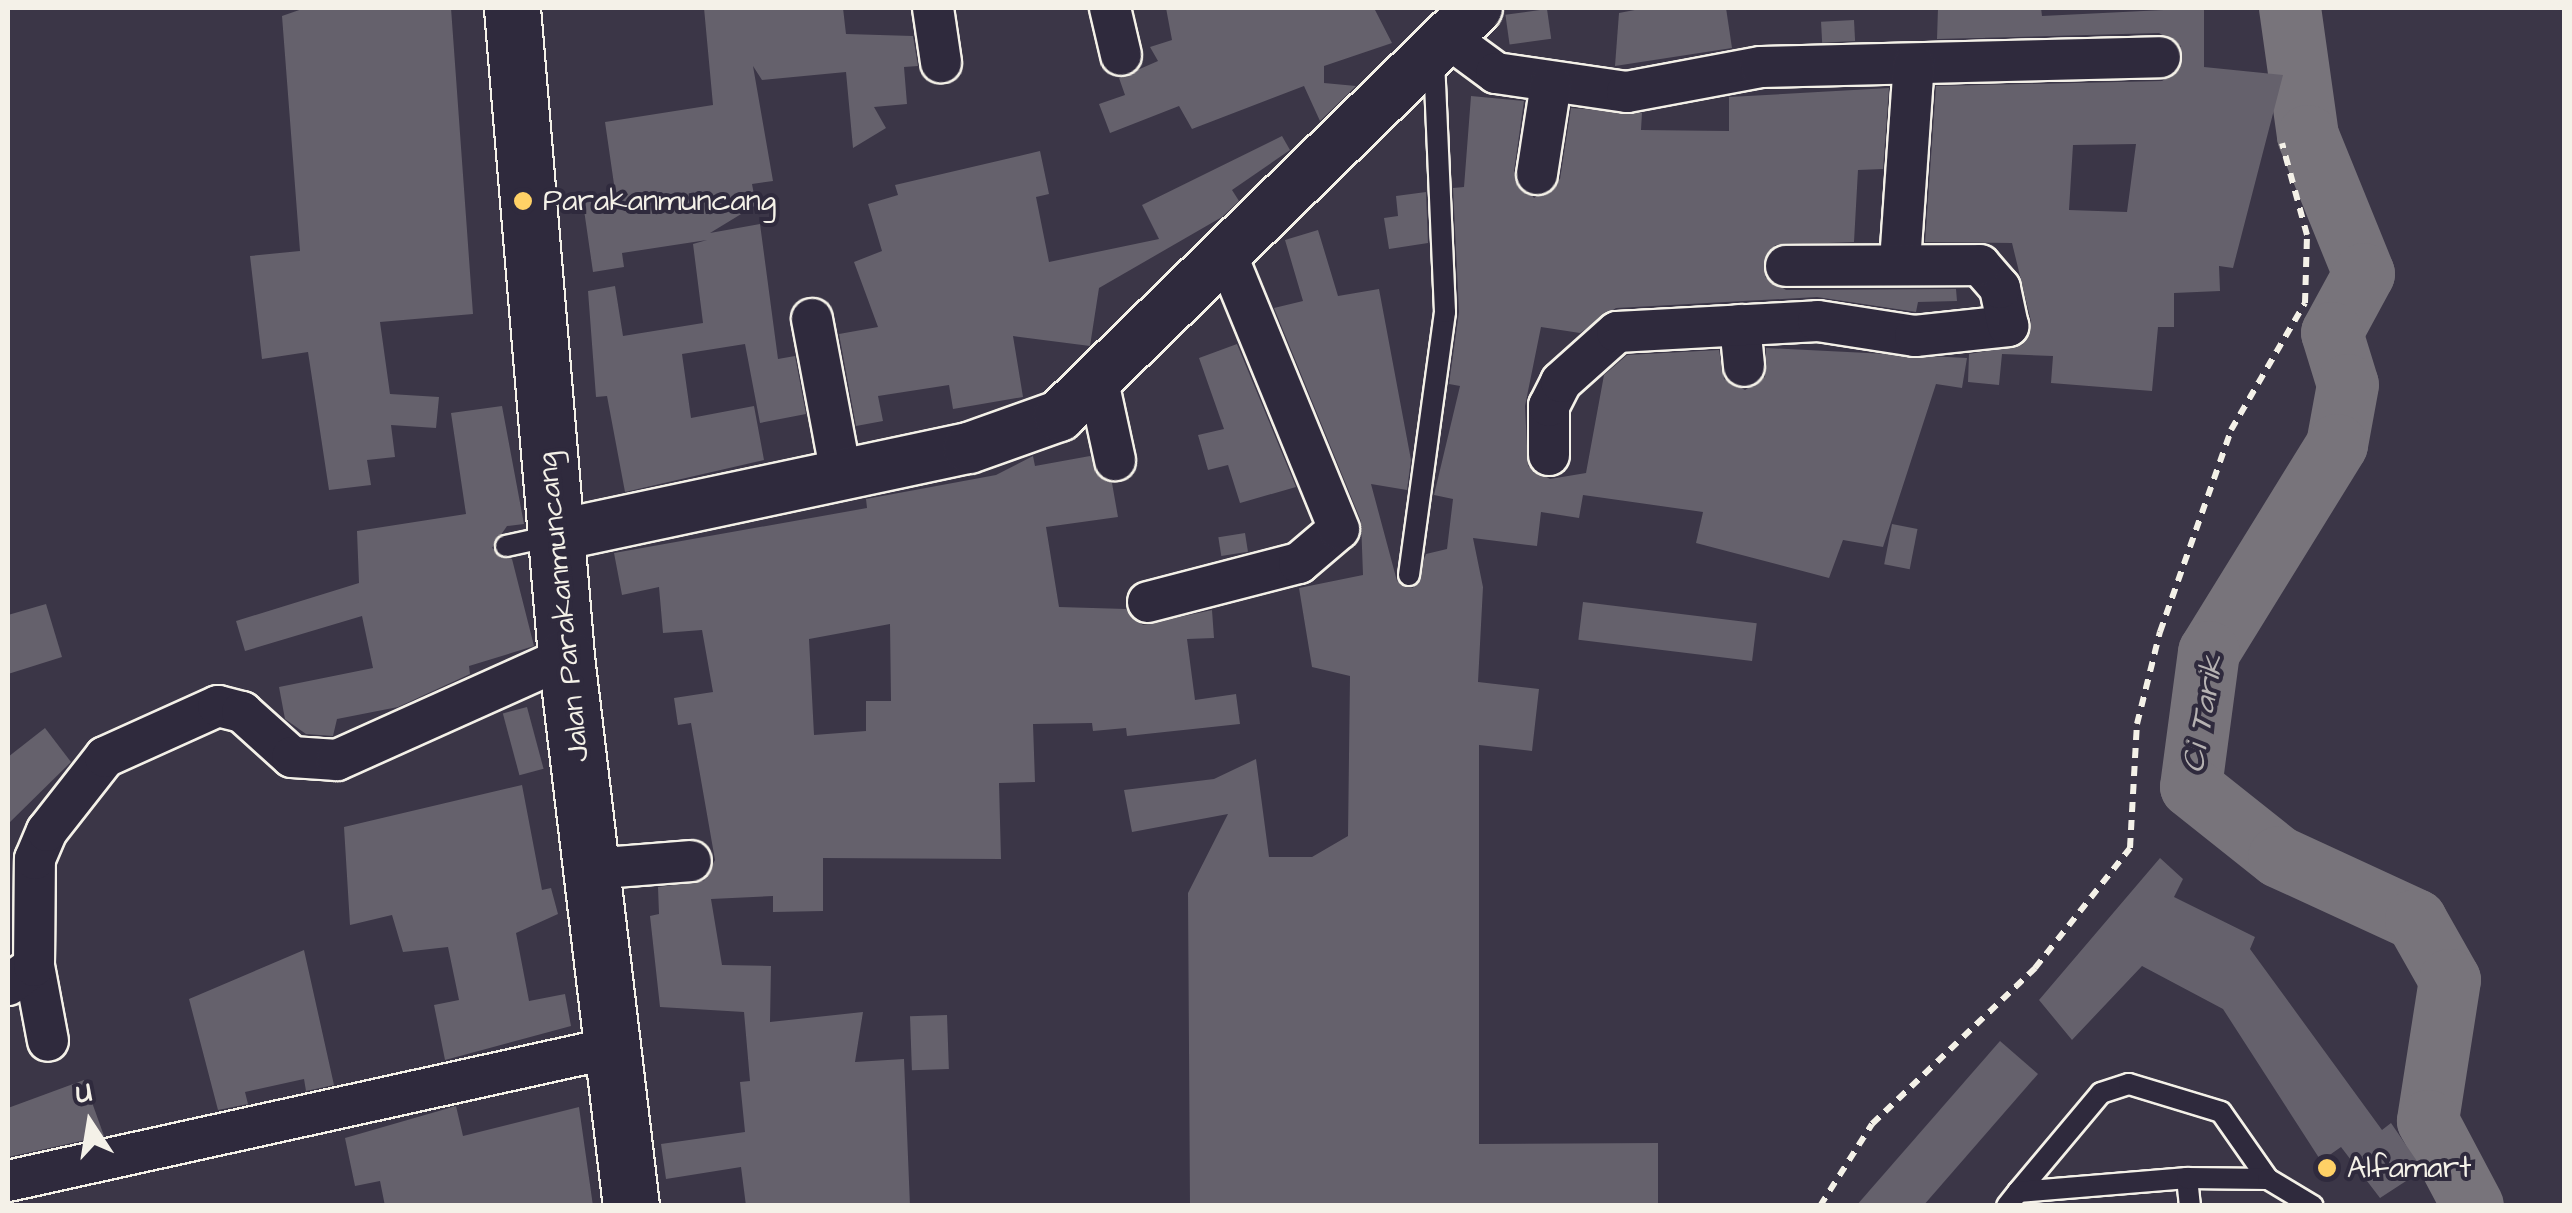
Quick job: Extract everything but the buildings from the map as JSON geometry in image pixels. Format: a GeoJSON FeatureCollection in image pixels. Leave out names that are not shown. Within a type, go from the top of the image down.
{"type":"FeatureCollection","features":[{"type":"Feature","properties":{"kind":"main road","name":"Jalan Parakanmuncang"},"geometry":{"type":"LineString","coordinates":[[512,8],[530,541],[566,657],[632,1206]]}},
{"type":"Feature","properties":{"kind":"street"},"geometry":{"type":"LineString","coordinates":[[1110,8],[1120,55]]}},
{"type":"Feature","properties":{"kind":"street"},"geometry":{"type":"LineString","coordinates":[[940,9],[941,62]]}},
{"type":"Feature","properties":{"kind":"street"},"geometry":{"type":"LineString","coordinates":[[530,541],[1024,432],[1099,386],[1452,32],[1496,73],[1626,92],[1761,67],[2160,58]]}},
{"type":"Feature","properties":{"kind":"street"},"geometry":{"type":"LineString","coordinates":[[1900,262],[1914,64]]}},
{"type":"Feature","properties":{"kind":"street"},"geometry":{"type":"LineString","coordinates":[[1537,174],[1551,84]]}},
{"type":"Feature","properties":{"kind":"street"},"geometry":{"type":"LineString","coordinates":[[1148,602],[1299,564],[1339,530],[1227,256]]}},
{"type":"Feature","properties":{"kind":"street"},"geometry":{"type":"LineString","coordinates":[[1549,455],[1550,406],[1600,340],[1818,321],[1914,336],[2008,326],[2000,288],[1980,265],[1900,262],[1786,266]]}},
{"type":"Feature","properties":{"kind":"street"},"geometry":{"type":"LineString","coordinates":[[812,318],[841,474]]}},
{"type":"Feature","properties":{"kind":"street"},"geometry":{"type":"LineString","coordinates":[[1740,325],[1744,366]]}},
{"type":"Feature","properties":{"kind":"street"},"geometry":{"type":"LineString","coordinates":[[1099,386],[1115,460]]}},
{"type":"Feature","properties":{"kind":"street"},"geometry":{"type":"LineString","coordinates":[[48,1042],[21,975],[35,859],[106,757],[218,706],[242,712],[292,757],[338,760],[566,657]]}},
{"type":"Feature","properties":{"kind":"street"},"geometry":{"type":"LineString","coordinates":[[590,869],[691,861]]}},
{"type":"Feature","properties":{"kind":"street"},"geometry":{"type":"LineString","coordinates":[[8,1181],[611,1048]]}},
{"type":"Feature","properties":{"kind":"lane"},"geometry":{"type":"LineString","coordinates":[[1409,575],[1445,312],[1452,32]]}},
{"type":"Feature","properties":{"kind":"lane"},"geometry":{"type":"LineString","coordinates":[[2012,1199],[2102,1093],[2129,1084],[2221,1112],[2268,1179],[2314,1206]]}},
{"type":"Feature","properties":{"kind":"lane"},"geometry":{"type":"LineString","coordinates":[[2187,1178],[2190,1206]]}},
{"type":"Feature","properties":{"kind":"lane"},"geometry":{"type":"LineString","coordinates":[[2012,1199],[2187,1178],[2268,1179]]}},
{"type":"Feature","properties":{"kind":"path"},"geometry":{"type":"LineString","coordinates":[[1820,1206],[1872,1124],[2035,968],[2130,848],[2137,724],[2160,632],[2231,430],[2305,303],[2307,235],[2282,143]]}},
{"type":"Feature","properties":{"kind":"waterway","name":"Ci Tarik"},"geometry":{"type":"LineString","coordinates":[[2290,8],[2308,136],[2364,274],[2332,333],[2348,385],[2337,445],[2209,652],[2191,787],[2279,857],[2416,920],[2450,980],[2428,1121],[2473,1206]]}},
{"type":"Feature","properties":{"kind":"place","name":"Parakanmuncang"},"geometry":{"type":"Point","coordinates":[523,201]}},
{"type":"Feature","properties":{"kind":"place","name":"Alfamart"},"geometry":{"type":"Point","coordinates":[2327,1168]}}]}
